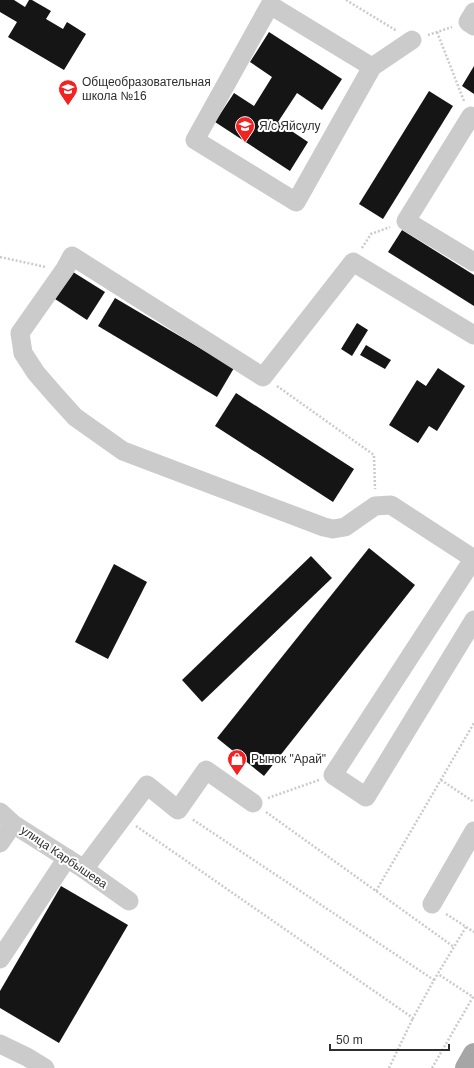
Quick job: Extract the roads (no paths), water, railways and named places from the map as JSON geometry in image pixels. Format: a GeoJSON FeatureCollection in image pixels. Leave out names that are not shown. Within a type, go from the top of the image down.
{"type":"FeatureCollection","features":[{"type":"Feature","properties":{"kind":"main road"},"geometry":{"type":"LineString","coordinates":[[466,1068],[474,1054]]}},
{"type":"Feature","properties":{"kind":"street"},"geometry":{"type":"LineString","coordinates":[[372,67],[270,5],[195,140],[296,202],[372,67],[412,40]]}},
{"type":"Feature","properties":{"kind":"street"},"geometry":{"type":"LineString","coordinates":[[474,12],[468,22],[474,26]]}},
{"type":"Feature","properties":{"kind":"street"},"geometry":{"type":"LineString","coordinates":[[472,117],[406,221],[474,262]]}},
{"type":"Feature","properties":{"kind":"street"},"geometry":{"type":"LineString","coordinates":[[474,335],[354,262],[263,377],[72,256],[65,269],[20,333],[23,353],[36,373],[75,417],[123,452],[324,527],[333,529],[345,527],[375,506],[391,505],[474,558],[333,775],[366,797],[474,620]]}},
{"type":"Feature","properties":{"kind":"street"},"geometry":{"type":"LineString","coordinates":[[84,869],[147,785],[178,810],[206,770],[253,803]]}},
{"type":"Feature","properties":{"kind":"street"},"geometry":{"type":"LineString","coordinates":[[0,844],[7,818]]}},
{"type":"Feature","properties":{"kind":"street","name":"улица Карбышева"},"geometry":{"type":"LineString","coordinates":[[7,818],[130,901]]}},
{"type":"Feature","properties":{"kind":"street"},"geometry":{"type":"LineString","coordinates":[[432,904],[474,831]]}},
{"type":"Feature","properties":{"kind":"street"},"geometry":{"type":"LineString","coordinates":[[0,959],[67,858]]}},
{"type":"Feature","properties":{"kind":"street"},"geometry":{"type":"LineString","coordinates":[[0,1044],[27,1057],[45,1068]]}},
{"type":"Feature","properties":{"kind":"place","name":"Общеобразовательная школа №16"},"geometry":{"type":"Point","coordinates":[68,106]}},
{"type":"Feature","properties":{"kind":"place","name":"Я/c Яйсулу"},"geometry":{"type":"Point","coordinates":[245,143]}},
{"type":"Feature","properties":{"kind":"place","name":"Рынок \"Арай\""},"geometry":{"type":"Point","coordinates":[237,776]}}]}
